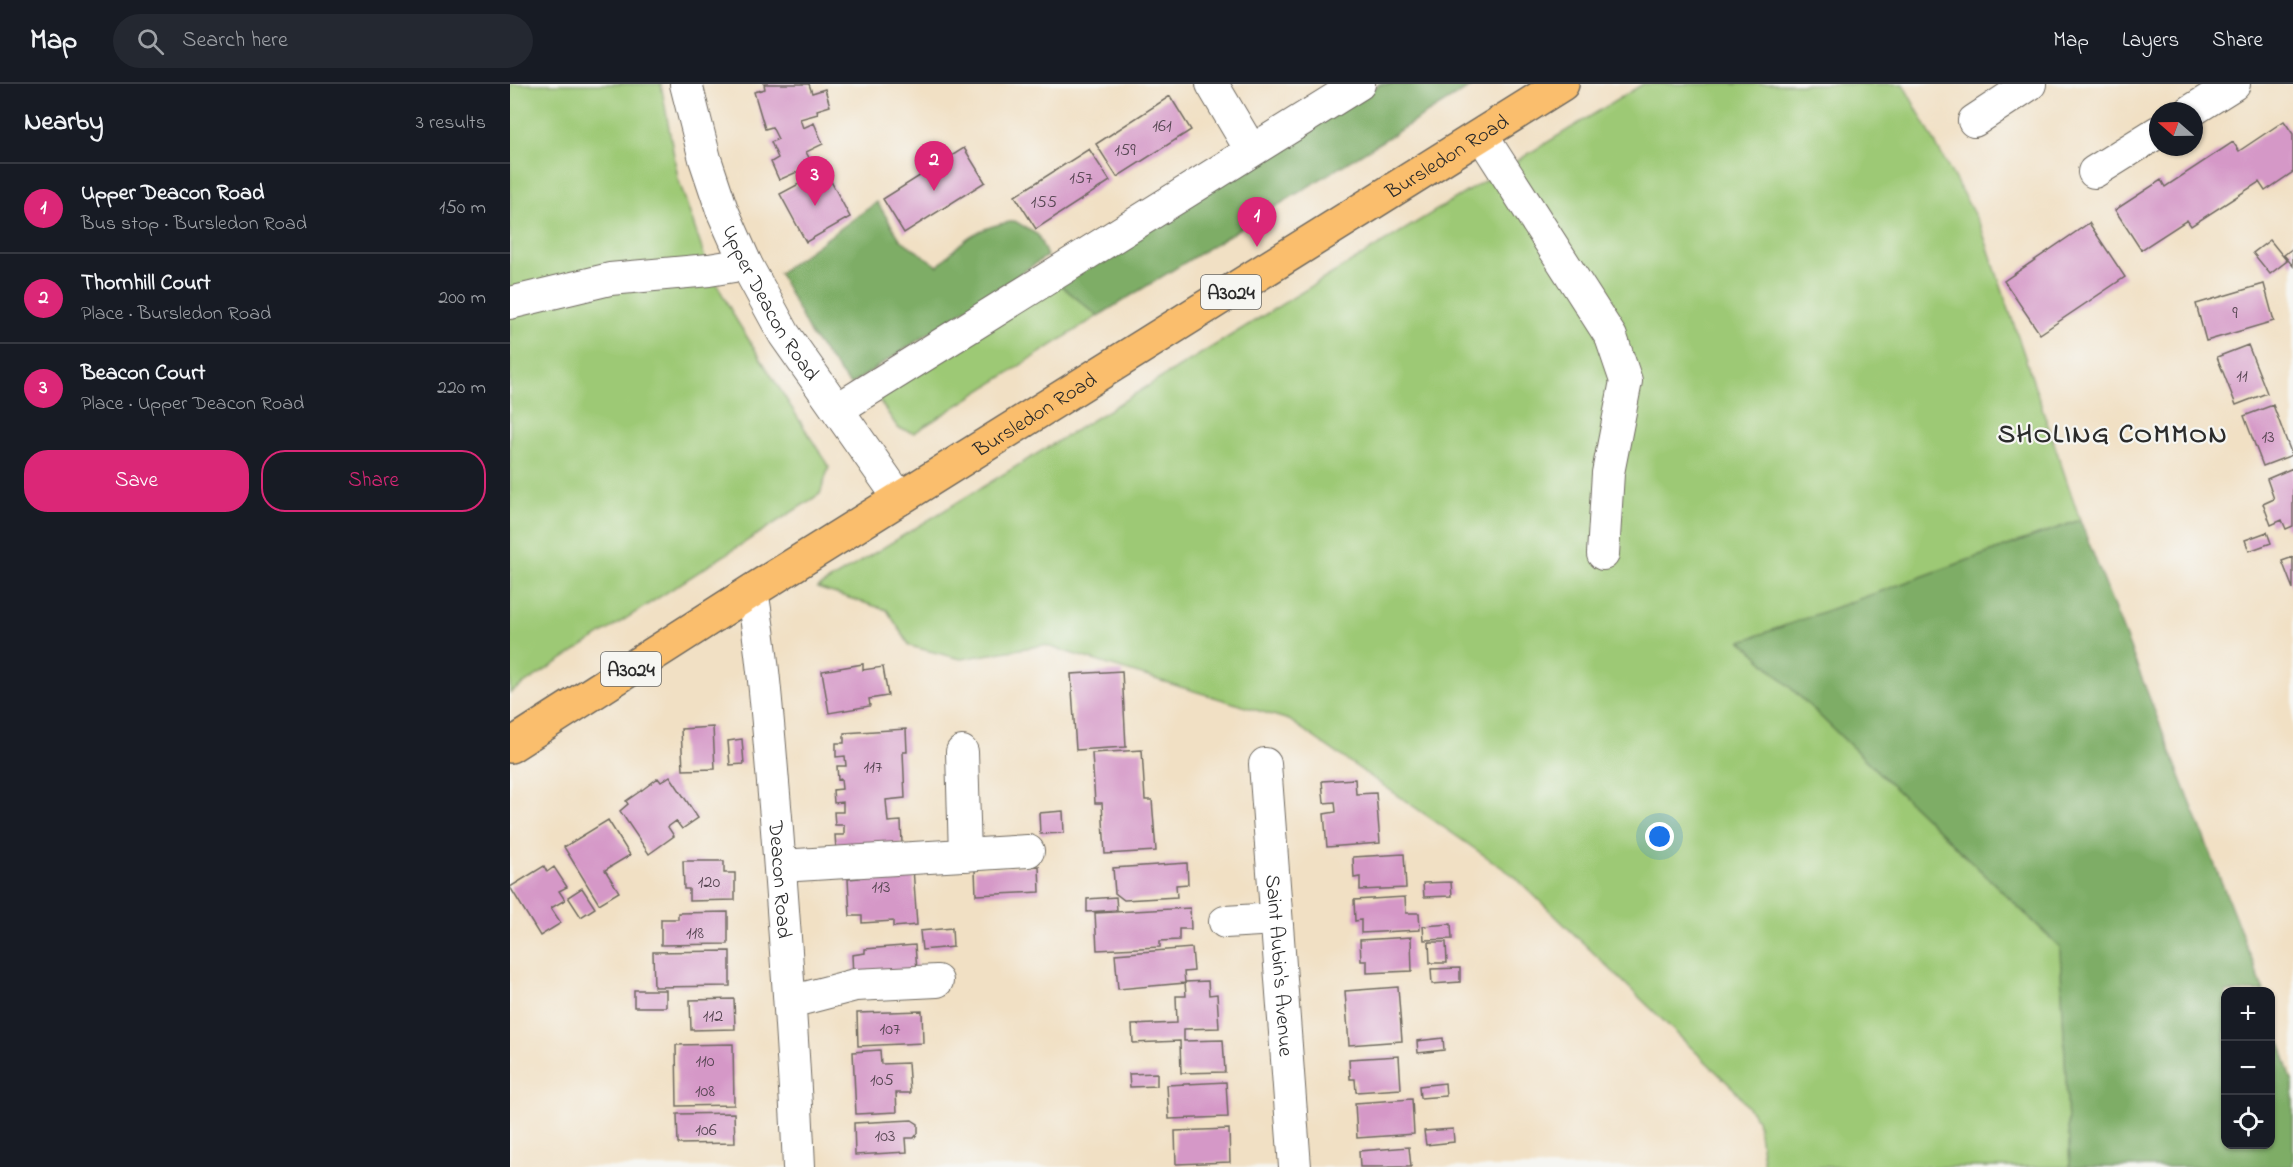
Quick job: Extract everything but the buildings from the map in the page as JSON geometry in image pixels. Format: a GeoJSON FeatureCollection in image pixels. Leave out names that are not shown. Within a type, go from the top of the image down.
{"type":"FeatureCollection","features":[{"type":"Feature","properties":{"kind":"main road","name":"Bursledon Road"},"geometry":{"type":"LineString","coordinates":[[510,746],[752,591],[1562,84]]}},
{"type":"Feature","properties":{"kind":"street","name":"Upper Deacon Road"},"geometry":{"type":"LineString","coordinates":[[686,84],[705,159],[746,264],[784,334],[900,499]]}},
{"type":"Feature","properties":{"kind":"street"},"geometry":{"type":"LineString","coordinates":[[1212,84],[1251,150]]}},
{"type":"Feature","properties":{"kind":"street"},"geometry":{"type":"LineString","coordinates":[[838,409],[1359,84]]}},
{"type":"Feature","properties":{"kind":"street"},"geometry":{"type":"LineString","coordinates":[[1974,121],[2030,84]]}},
{"type":"Feature","properties":{"kind":"street"},"geometry":{"type":"LineString","coordinates":[[2192,100],[2234,84]]}},
{"type":"Feature","properties":{"kind":"street"},"geometry":{"type":"LineString","coordinates":[[1482,136],[1611,337],[1626,381],[1608,473],[1604,554]]}},
{"type":"Feature","properties":{"kind":"street"},"geometry":{"type":"LineString","coordinates":[[2094,172],[2149,138]]}},
{"type":"Feature","properties":{"kind":"street"},"geometry":{"type":"LineString","coordinates":[[510,303],[610,279],[709,270],[746,264]]}},
{"type":"Feature","properties":{"kind":"street","name":"Deacon Road"},"geometry":{"type":"LineString","coordinates":[[752,591],[762,646],[790,1002],[799,1167]]}},
{"type":"Feature","properties":{"kind":"street"},"geometry":{"type":"LineString","coordinates":[[962,752],[965,855]]}},
{"type":"Feature","properties":{"kind":"street","name":"Saint Aubin's Avenue"},"geometry":{"type":"LineString","coordinates":[[1265,764],[1295,1167]]}},
{"type":"Feature","properties":{"kind":"street"},"geometry":{"type":"LineString","coordinates":[[780,867],[1028,851]]}},
{"type":"Feature","properties":{"kind":"street"},"geometry":{"type":"LineString","coordinates":[[1225,922],[1276,919]]}},
{"type":"Feature","properties":{"kind":"street"},"geometry":{"type":"LineString","coordinates":[[790,1002],[855,985],[937,981]]}},
{"type":"Feature","properties":{"kind":"green space"},"geometry":{"type":"Polygon","coordinates":[[[510,84],[661,84],[678,178],[709,270],[737,321],[829,467],[820,494],[510,693],[510,84]]]}},
{"type":"Feature","properties":{"kind":"green space"},"geometry":{"type":"Polygon","coordinates":[[[1380,84],[1475,84],[1098,316],[1057,282],[1380,84]]]}},
{"type":"Feature","properties":{"kind":"green space"},"geometry":{"type":"Polygon","coordinates":[[[1643,84],[1903,84],[1981,227],[2080,520],[1742,641],[2060,947],[2070,1167],[1764,1167],[1757,1119],[1734,1089],[1514,876],[1289,720],[1044,645],[961,659],[910,646],[887,610],[817,588],[1643,84]]]}},
{"type":"Feature","properties":{"kind":"green space"},"geometry":{"type":"Polygon","coordinates":[[[877,202],[900,239],[938,266],[972,235],[981,230],[1015,221],[1038,235],[1047,256],[850,385],[811,335],[779,273],[877,202]]]}},
{"type":"Feature","properties":{"kind":"green space"},"geometry":{"type":"Polygon","coordinates":[[[1057,282],[1098,316],[914,433],[898,428],[877,397],[1057,282]]]}},
{"type":"Feature","properties":{"kind":"green space"},"geometry":{"type":"Polygon","coordinates":[[[2080,520],[2262,987],[2221,987],[2221,1149],[2275,1149],[2275,1025],[2293,1084],[2293,1167],[2070,1167],[2060,947],[1742,641],[2080,520]]]}},
{"type":"Feature","properties":{"kind":"place","name":"Thornhill Court"},"geometry":{"type":"Point","coordinates":[934,191]}},
{"type":"Feature","properties":{"kind":"place","name":"Beacon Court"},"geometry":{"type":"Point","coordinates":[815,206]}},
{"type":"Feature","properties":{"kind":"place","name":"Upper Deacon Road"},"geometry":{"type":"Point","coordinates":[1257,247]}},
{"type":"Feature","properties":{"kind":"district","name":"SHOLING COMMON"},"geometry":{"type":"Point","coordinates":[2113,433]}}]}
